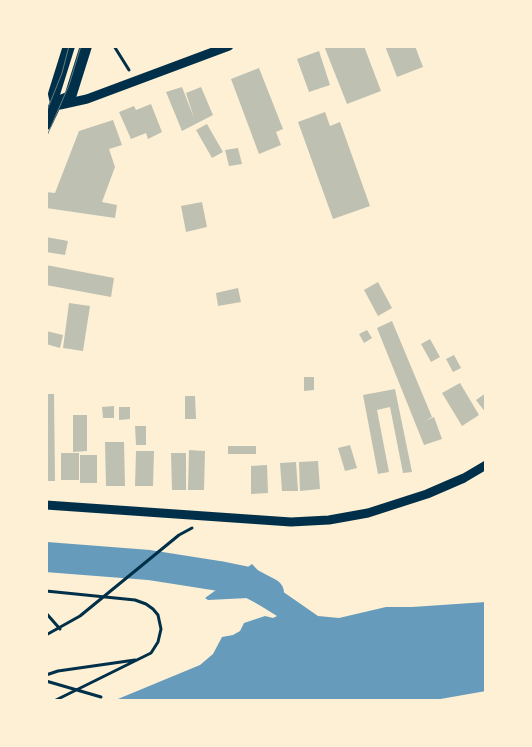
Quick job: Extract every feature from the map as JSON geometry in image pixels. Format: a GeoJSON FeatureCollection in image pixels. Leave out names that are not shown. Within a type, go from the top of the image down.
{"type":"FeatureCollection","features":[{"type":"Feature","properties":{"kind":"main road"},"geometry":{"type":"LineString","coordinates":[[56,104],[54,94],[69,46]]}},
{"type":"Feature","properties":{"kind":"main road"},"geometry":{"type":"LineString","coordinates":[[46,124],[56,104],[70,97],[86,46]]}},
{"type":"Feature","properties":{"kind":"street"},"geometry":{"type":"LineString","coordinates":[[56,104],[73,103],[87,99],[230,46]]}},
{"type":"Feature","properties":{"kind":"street"},"geometry":{"type":"LineString","coordinates":[[46,505],[291,522],[330,520],[368,513],[427,494],[464,478],[486,465]]}},
{"type":"Feature","properties":{"kind":"path"},"geometry":{"type":"LineString","coordinates":[[114,46],[129,70]]}},
{"type":"Feature","properties":{"kind":"path"},"geometry":{"type":"LineString","coordinates":[[46,635],[60,629],[80,616],[179,535]]}},
{"type":"Feature","properties":{"kind":"path"},"geometry":{"type":"LineString","coordinates":[[46,591],[135,600],[146,604],[158,615],[160,636],[151,653],[54,701]]}},
{"type":"Feature","properties":{"kind":"path"},"geometry":{"type":"LineString","coordinates":[[46,613],[60,629]]}},
{"type":"Feature","properties":{"kind":"path"},"geometry":{"type":"LineString","coordinates":[[46,674],[138,660]]}},
{"type":"Feature","properties":{"kind":"path"},"geometry":{"type":"LineString","coordinates":[[46,681],[101,697]]}},
{"type":"Feature","properties":{"kind":"water"},"geometry":{"type":"Polygon","coordinates":[[[252,564],[269,582],[318,616],[339,618],[386,607],[486,602],[486,691],[429,701],[113,701],[200,665],[213,654],[222,637],[233,635],[240,631],[244,623],[265,616],[273,618],[277,616],[248,598],[208,600],[205,598],[252,564]]]}},
{"type":"Feature","properties":{"kind":"building"},"geometry":{"type":"Polygon","coordinates":[[[324,46],[364,46],[381,91],[347,104],[324,46]]]}},
{"type":"Feature","properties":{"kind":"building"},"geometry":{"type":"Polygon","coordinates":[[[385,46],[415,46],[423,67],[397,77],[385,46]]]}},
{"type":"Feature","properties":{"kind":"building"},"geometry":{"type":"Polygon","coordinates":[[[319,51],[330,85],[309,92],[297,59],[319,51]]]}},
{"type":"Feature","properties":{"kind":"building"},"geometry":{"type":"Polygon","coordinates":[[[259,68],[283,129],[276,132],[281,145],[259,154],[231,79],[259,68]]]}},
{"type":"Feature","properties":{"kind":"building"},"geometry":{"type":"Polygon","coordinates":[[[182,87],[194,118],[186,93],[201,87],[213,115],[182,131],[166,92],[182,87]]]}},
{"type":"Feature","properties":{"kind":"building"},"geometry":{"type":"Polygon","coordinates":[[[151,104],[162,132],[148,139],[146,133],[131,139],[119,112],[134,106],[136,110],[151,104]]]}},
{"type":"Feature","properties":{"kind":"building"},"geometry":{"type":"Polygon","coordinates":[[[325,112],[330,126],[340,122],[370,206],[333,219],[298,122],[325,112]]]}},
{"type":"Feature","properties":{"kind":"building"},"geometry":{"type":"Polygon","coordinates":[[[113,120],[122,145],[109,149],[115,167],[102,202],[117,205],[115,218],[46,208],[46,192],[55,193],[79,131],[113,120]]]}},
{"type":"Feature","properties":{"kind":"building"},"geometry":{"type":"Polygon","coordinates":[[[207,124],[223,152],[212,158],[196,130],[207,124]]]}},
{"type":"Feature","properties":{"kind":"building"},"geometry":{"type":"Polygon","coordinates":[[[238,148],[242,164],[229,166],[225,150],[238,148]]]}},
{"type":"Feature","properties":{"kind":"building"},"geometry":{"type":"Polygon","coordinates":[[[202,202],[207,227],[186,232],[181,206],[202,202]]]}},
{"type":"Feature","properties":{"kind":"building"},"geometry":{"type":"Polygon","coordinates":[[[46,237],[68,241],[65,255],[46,252],[46,237]]]}},
{"type":"Feature","properties":{"kind":"building"},"geometry":{"type":"Polygon","coordinates":[[[46,265],[114,278],[111,297],[46,285],[46,265]]]}},
{"type":"Feature","properties":{"kind":"building"},"geometry":{"type":"Polygon","coordinates":[[[378,282],[392,308],[378,316],[364,290],[378,282]]]}},
{"type":"Feature","properties":{"kind":"building"},"geometry":{"type":"Polygon","coordinates":[[[238,288],[241,302],[218,306],[216,293],[238,288]]]}},
{"type":"Feature","properties":{"kind":"building"},"geometry":{"type":"Polygon","coordinates":[[[69,303],[90,306],[83,351],[63,348],[69,303]]]}},
{"type":"Feature","properties":{"kind":"building"},"geometry":{"type":"Polygon","coordinates":[[[392,321],[432,417],[425,421],[434,417],[442,439],[424,445],[377,328],[392,321]]]}},
{"type":"Feature","properties":{"kind":"building"},"geometry":{"type":"Polygon","coordinates":[[[367,330],[372,338],[364,343],[359,334],[367,330]]]}},
{"type":"Feature","properties":{"kind":"building"},"geometry":{"type":"Polygon","coordinates":[[[46,331],[63,335],[60,348],[46,344],[46,331]]]}},
{"type":"Feature","properties":{"kind":"building"},"geometry":{"type":"Polygon","coordinates":[[[430,339],[440,357],[431,362],[421,344],[430,339]]]}},
{"type":"Feature","properties":{"kind":"building"},"geometry":{"type":"Polygon","coordinates":[[[454,355],[461,368],[453,372],[446,359],[454,355]]]}},
{"type":"Feature","properties":{"kind":"building"},"geometry":{"type":"Polygon","coordinates":[[[304,377],[314,377],[314,390],[304,391],[304,377]]]}},
{"type":"Feature","properties":{"kind":"building"},"geometry":{"type":"Polygon","coordinates":[[[460,383],[479,415],[462,426],[442,393],[460,383]]]}},
{"type":"Feature","properties":{"kind":"building"},"geometry":{"type":"Polygon","coordinates":[[[395,389],[412,472],[403,473],[390,407],[377,410],[389,472],[378,474],[363,395],[395,389]]]}},
{"type":"Feature","properties":{"kind":"building"},"geometry":{"type":"Polygon","coordinates":[[[486,393],[486,413],[476,400],[486,393]]]}},
{"type":"Feature","properties":{"kind":"building"},"geometry":{"type":"Polygon","coordinates":[[[46,394],[54,394],[55,481],[46,481],[46,394]]]}},
{"type":"Feature","properties":{"kind":"building"},"geometry":{"type":"Polygon","coordinates":[[[185,396],[195,396],[196,419],[185,419],[185,396]]]}},
{"type":"Feature","properties":{"kind":"building"},"geometry":{"type":"Polygon","coordinates":[[[114,406],[114,418],[103,418],[102,407],[114,406]]]}},
{"type":"Feature","properties":{"kind":"building"},"geometry":{"type":"Polygon","coordinates":[[[119,407],[130,407],[130,419],[119,420],[119,407]]]}},
{"type":"Feature","properties":{"kind":"building"},"geometry":{"type":"Polygon","coordinates":[[[73,415],[87,415],[87,451],[73,452],[73,415]]]}},
{"type":"Feature","properties":{"kind":"building"},"geometry":{"type":"Polygon","coordinates":[[[135,426],[146,426],[146,445],[136,445],[135,426]]]}},
{"type":"Feature","properties":{"kind":"building"},"geometry":{"type":"Polygon","coordinates":[[[105,442],[124,442],[125,486],[106,486],[105,442]]]}},
{"type":"Feature","properties":{"kind":"building"},"geometry":{"type":"Polygon","coordinates":[[[350,445],[357,468],[345,471],[338,448],[350,445]]]}},
{"type":"Feature","properties":{"kind":"building"},"geometry":{"type":"Polygon","coordinates":[[[228,446],[256,446],[256,454],[228,454],[228,446]]]}},
{"type":"Feature","properties":{"kind":"building"},"geometry":{"type":"Polygon","coordinates":[[[189,450],[205,451],[204,490],[188,490],[189,450]]]}},
{"type":"Feature","properties":{"kind":"building"},"geometry":{"type":"Polygon","coordinates":[[[136,451],[154,451],[153,486],[135,486],[136,451]]]}},
{"type":"Feature","properties":{"kind":"building"},"geometry":{"type":"Polygon","coordinates":[[[61,453],[79,453],[79,480],[61,480],[61,453]]]}},
{"type":"Feature","properties":{"kind":"building"},"geometry":{"type":"Polygon","coordinates":[[[171,453],[186,453],[186,490],[172,490],[171,453]]]}},
{"type":"Feature","properties":{"kind":"building"},"geometry":{"type":"Polygon","coordinates":[[[80,455],[97,455],[97,483],[80,483],[80,455]]]}},
{"type":"Feature","properties":{"kind":"building"},"geometry":{"type":"Polygon","coordinates":[[[318,461],[320,489],[300,491],[299,462],[318,461]]]}},
{"type":"Feature","properties":{"kind":"building"},"geometry":{"type":"Polygon","coordinates":[[[296,462],[298,491],[282,491],[280,463],[296,462]]]}},
{"type":"Feature","properties":{"kind":"building"},"geometry":{"type":"Polygon","coordinates":[[[267,465],[268,493],[251,494],[251,466],[267,465]]]}},
{"type":"Feature","properties":{"kind":"waterway"},"geometry":{"type":"LineString","coordinates":[[46,557],[149,565],[219,576],[248,582],[269,593]]}},
{"type":"Feature","properties":{"kind":"tram line"},"geometry":{"type":"LineString","coordinates":[[46,113],[62,73],[69,46]]}},
{"type":"Feature","properties":{"kind":"tram line"},"geometry":{"type":"LineString","coordinates":[[46,138],[69,85],[81,46]]}}]}
